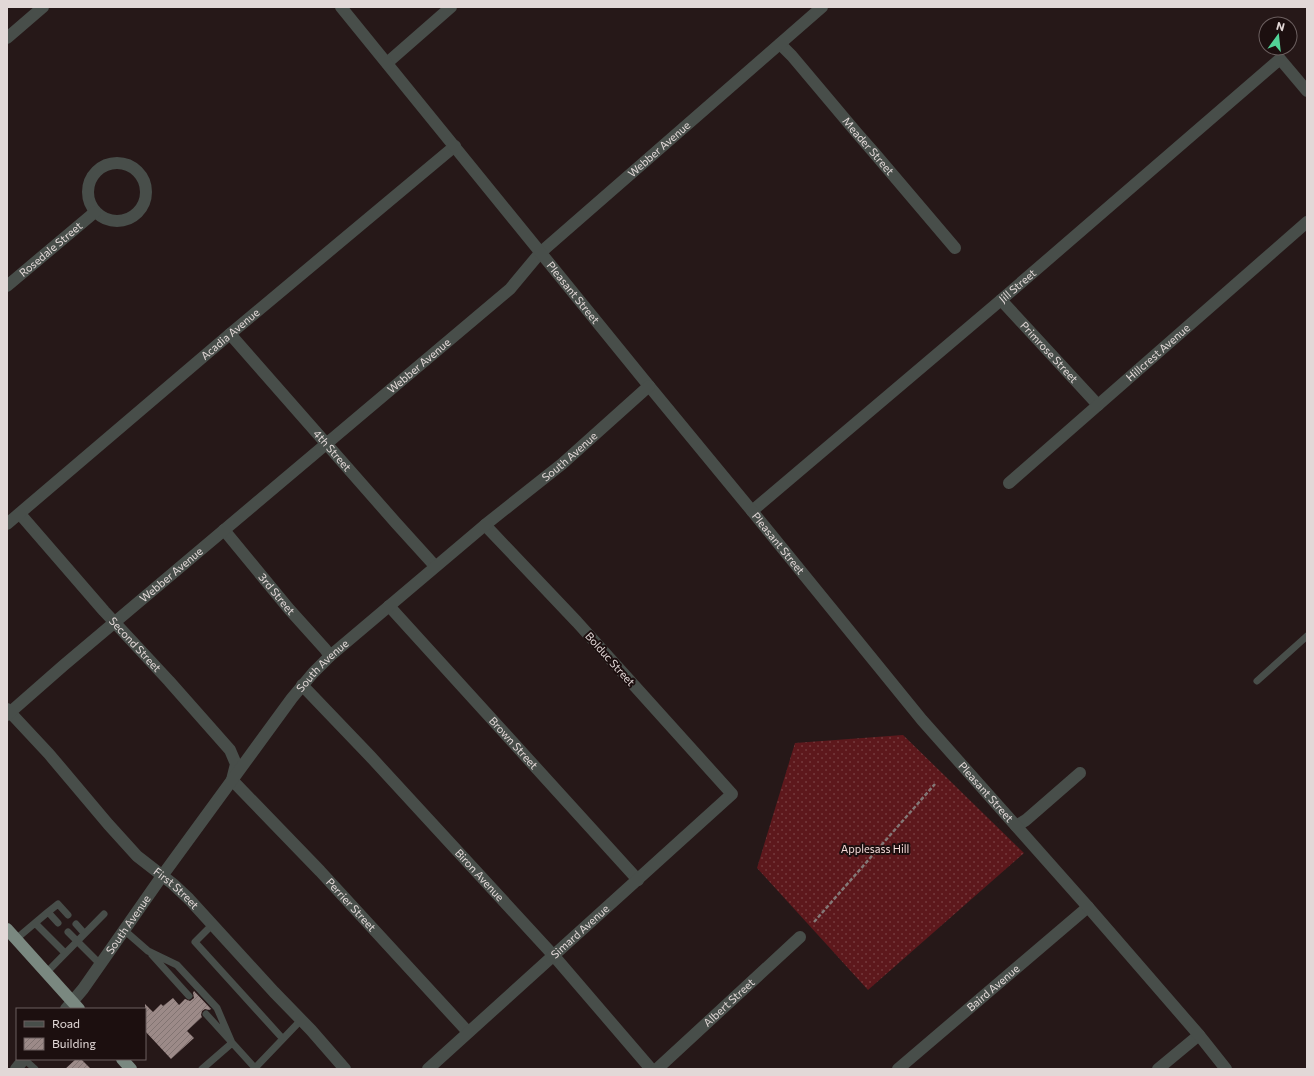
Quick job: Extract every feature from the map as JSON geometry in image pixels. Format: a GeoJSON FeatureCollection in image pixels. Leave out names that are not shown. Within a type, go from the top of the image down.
{"type":"FeatureCollection","features":[{"type":"Feature","properties":{"kind":"highway"},"geometry":{"type":"LineString","coordinates":[[7,929],[46,972],[72,1006]]}},
{"type":"Feature","properties":{"kind":"street"},"geometry":{"type":"LineString","coordinates":[[7,38],[43,7]]}},
{"type":"Feature","properties":{"kind":"street","name":"Pleasant Street"},"geometry":{"type":"LineString","coordinates":[[342,7],[540,253],[922,720],[1088,907],[1199,1035],[1226,1069]]}},
{"type":"Feature","properties":{"kind":"street"},"geometry":{"type":"LineString","coordinates":[[387,63],[451,7]]}},
{"type":"Feature","properties":{"kind":"street","name":"Webber Avenue"},"geometry":{"type":"LineString","coordinates":[[8,712],[510,288],[540,253],[822,7]]}},
{"type":"Feature","properties":{"kind":"street","name":"Meader Street"},"geometry":{"type":"LineString","coordinates":[[780,44],[792,56],[955,248]]}},
{"type":"Feature","properties":{"kind":"street","name":"Jill Street"},"geometry":{"type":"LineString","coordinates":[[752,511],[1001,300],[1280,59],[1307,90]]}},
{"type":"Feature","properties":{"kind":"street","name":"Acadia Avenue"},"geometry":{"type":"LineString","coordinates":[[7,524],[454,146]]}},
{"type":"Feature","properties":{"kind":"street"},"geometry":{"type":"LineString","coordinates":[[116,162],[126,164],[134,168],[141,175],[147,192],[142,209],[135,215],[128,220],[119,222],[102,218],[95,212],[89,204],[87,194],[88,185],[92,176],[98,169],[107,164],[116,162]]}},
{"type":"Feature","properties":{"kind":"street","name":"Rosedale Street"},"geometry":{"type":"LineString","coordinates":[[7,286],[95,212]]}},
{"type":"Feature","properties":{"kind":"street","name":"Hillcrest Avenue"},"geometry":{"type":"LineString","coordinates":[[1009,483],[1307,222]]}},
{"type":"Feature","properties":{"kind":"street","name":"Primrose Street"},"geometry":{"type":"LineString","coordinates":[[1001,300],[1098,405]]}},
{"type":"Feature","properties":{"kind":"street","name":"4th Street"},"geometry":{"type":"LineString","coordinates":[[230,334],[435,566]]}},
{"type":"Feature","properties":{"kind":"street","name":"South Avenue"},"geometry":{"type":"LineString","coordinates":[[72,1006],[162,876],[302,685],[330,656],[435,566],[562,464],[649,386]]}},
{"type":"Feature","properties":{"kind":"street","name":"Second Street"},"geometry":{"type":"LineString","coordinates":[[20,514],[65,567],[230,750],[236,764],[232,780]]}},
{"type":"Feature","properties":{"kind":"street","name":"Bolduc Street"},"geometry":{"type":"LineString","coordinates":[[485,525],[577,622],[732,794]]}},
{"type":"Feature","properties":{"kind":"street","name":"3rd Street"},"geometry":{"type":"LineString","coordinates":[[224,530],[330,656]]}},
{"type":"Feature","properties":{"kind":"street","name":"Brown Street"},"geometry":{"type":"LineString","coordinates":[[389,606],[638,880]]}},
{"type":"Feature","properties":{"kind":"street","name":"Biron Avenue"},"geometry":{"type":"LineString","coordinates":[[302,685],[376,762],[554,956],[651,1069]]}},
{"type":"Feature","properties":{"kind":"street","name":"First Street"},"geometry":{"type":"LineString","coordinates":[[8,712],[49,754],[138,856],[188,899],[345,1069]]}},
{"type":"Feature","properties":{"kind":"street"},"geometry":{"type":"LineString","coordinates":[[1016,826],[1026,820],[1080,773]]}},
{"type":"Feature","properties":{"kind":"street","name":"Perrier Street"},"geometry":{"type":"LineString","coordinates":[[232,780],[320,871],[468,1032]]}},
{"type":"Feature","properties":{"kind":"street","name":"Simard Avenue"},"geometry":{"type":"LineString","coordinates":[[428,1069],[468,1032],[493,1012],[732,794]]}},
{"type":"Feature","properties":{"kind":"street","name":"Baird Avenue"},"geometry":{"type":"LineString","coordinates":[[898,1069],[1088,907]]}},
{"type":"Feature","properties":{"kind":"street","name":"Albert Street"},"geometry":{"type":"LineString","coordinates":[[658,1069],[800,937]]}},
{"type":"Feature","properties":{"kind":"street"},"geometry":{"type":"LineString","coordinates":[[1158,1069],[1199,1035]]}},
{"type":"Feature","properties":{"kind":"street"},"geometry":{"type":"LineString","coordinates":[[16,1069],[23,1060]]}},
{"type":"Feature","properties":{"kind":"lane"},"geometry":{"type":"LineString","coordinates":[[1257,681],[1307,636]]}},
{"type":"Feature","properties":{"kind":"lane"},"geometry":{"type":"LineString","coordinates":[[16,939],[58,904],[68,915]]}},
{"type":"Feature","properties":{"kind":"lane"},"geometry":{"type":"LineString","coordinates":[[48,912],[58,923]]}},
{"type":"Feature","properties":{"kind":"lane"},"geometry":{"type":"LineString","coordinates":[[46,972],[104,914]]}},
{"type":"Feature","properties":{"kind":"lane"},"geometry":{"type":"LineString","coordinates":[[35,923],[65,954]]}},
{"type":"Feature","properties":{"kind":"lane"},"geometry":{"type":"LineString","coordinates":[[76,924],[84,933]]}},
{"type":"Feature","properties":{"kind":"lane"},"geometry":{"type":"LineString","coordinates":[[212,925],[195,942],[283,1039]]}},
{"type":"Feature","properties":{"kind":"lane"},"geometry":{"type":"LineString","coordinates":[[124,930],[148,951],[189,996]]}},
{"type":"Feature","properties":{"kind":"lane"},"geometry":{"type":"LineString","coordinates":[[68,932],[100,964]]}},
{"type":"Feature","properties":{"kind":"lane"},"geometry":{"type":"LineString","coordinates":[[148,951],[177,965],[217,1008],[232,1043]]}},
{"type":"Feature","properties":{"kind":"lane"},"geometry":{"type":"LineString","coordinates":[[206,1014],[254,1068],[301,1020]]}},
{"type":"Feature","properties":{"kind":"lane"},"geometry":{"type":"LineString","coordinates":[[202,1069],[232,1043]]}},
{"type":"Feature","properties":{"kind":"lane"},"geometry":{"type":"LineString","coordinates":[[25,1060],[35,1069]]}},
{"type":"Feature","properties":{"kind":"path"},"geometry":{"type":"LineString","coordinates":[[814,922],[935,784]]}},
{"type":"Feature","properties":{"kind":"green space","name":"Applesass Hill"},"geometry":{"type":"Polygon","coordinates":[[[903,735],[1024,853],[868,990],[757,868],[795,743],[903,735]]]}},
{"type":"Feature","properties":{"kind":"building"},"geometry":{"type":"Polygon","coordinates":[[[194,991],[211,1009],[205,1009],[202,1011],[202,1017],[187,1031],[194,1038],[171,1059],[146,1032],[145,1004],[153,1012],[161,1004],[163,1006],[173,998],[179,1005],[185,999],[190,1001],[194,998],[194,991]]]}},
{"type":"Feature","properties":{"kind":"building"},"geometry":{"type":"Polygon","coordinates":[[[75,1060],[82,1060],[91,1069],[65,1069],[75,1060]]]}}]}
